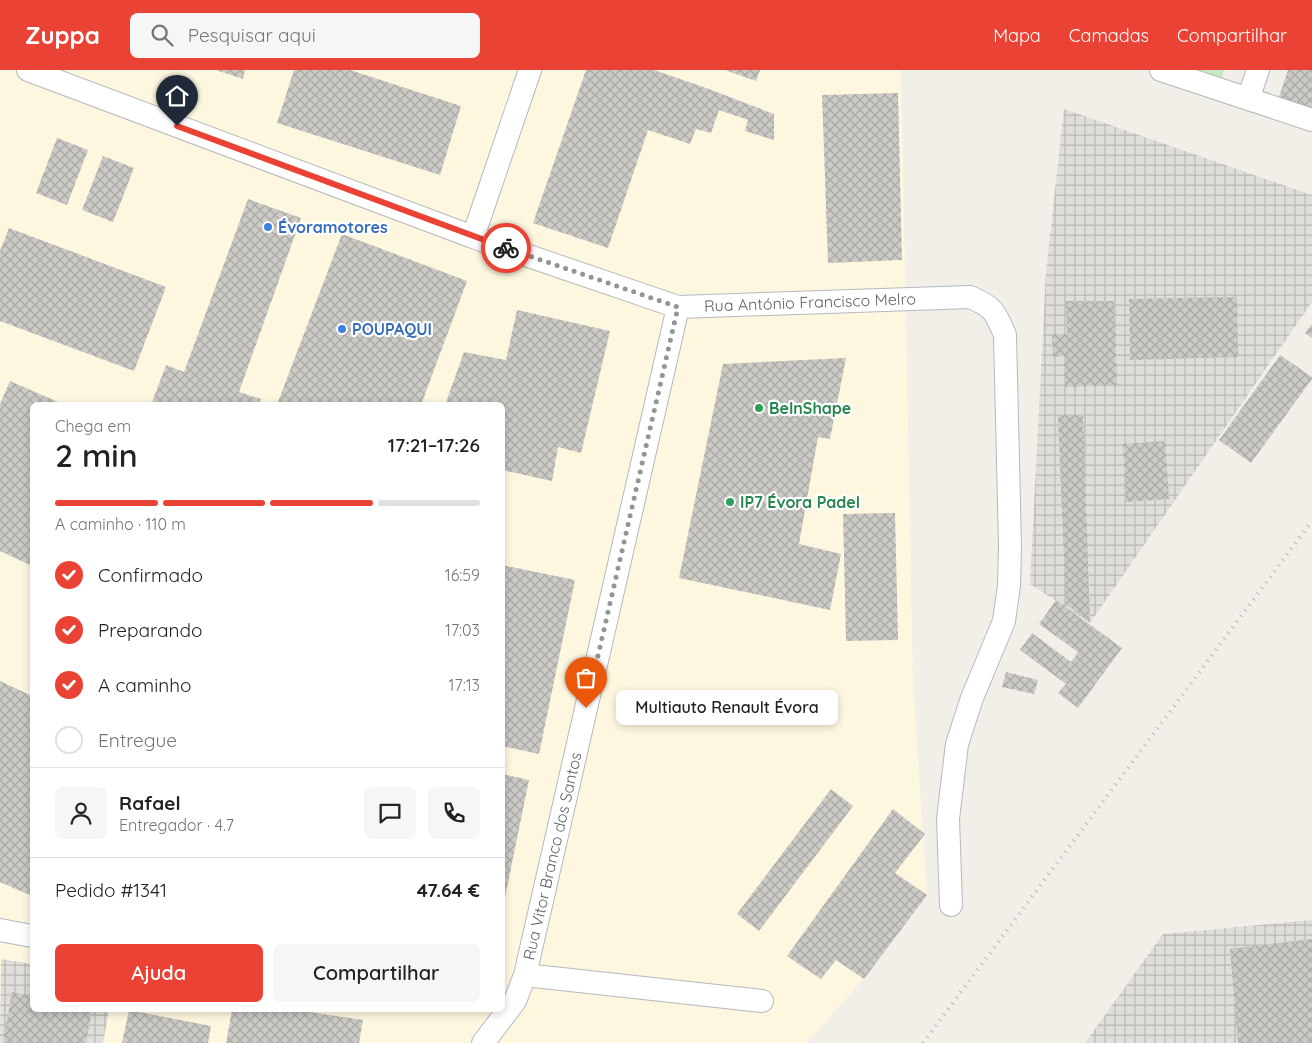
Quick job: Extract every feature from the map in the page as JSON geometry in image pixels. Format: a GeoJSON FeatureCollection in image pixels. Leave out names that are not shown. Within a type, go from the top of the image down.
{"type":"FeatureCollection","features":[{"type":"Feature","properties":{"kind":"street","name":"Rua António Francisco Melro"},"geometry":{"type":"LineString","coordinates":[[28,70],[473,237],[678,307],[970,296],[988,304],[998,318],[1005,335],[1010,546],[1009,585],[1004,621],[972,698],[957,744],[948,819],[951,905]]}},
{"type":"Feature","properties":{"kind":"street"},"geometry":{"type":"LineString","coordinates":[[473,237],[530,70]]}},
{"type":"Feature","properties":{"kind":"street"},"geometry":{"type":"LineString","coordinates":[[1161,70],[1312,120]]}},
{"type":"Feature","properties":{"kind":"street"},"geometry":{"type":"LineString","coordinates":[[1248,99],[1258,70]]}},
{"type":"Feature","properties":{"kind":"street","name":"Rua Vitor Branco dos Santos"},"geometry":{"type":"LineString","coordinates":[[483,1043],[515,1001],[516,982],[678,307]]}},
{"type":"Feature","properties":{"kind":"street"},"geometry":{"type":"LineString","coordinates":[[0,930],[30,936]]}},
{"type":"Feature","properties":{"kind":"street"},"geometry":{"type":"LineString","coordinates":[[516,982],[762,1001]]}},
{"type":"Feature","properties":{"kind":"shaded area"},"geometry":{"type":"Polygon","coordinates":[[[0,70],[901,70],[913,682],[927,895],[864,978],[807,1043],[0,1043],[0,70]]]}},
{"type":"Feature","properties":{"kind":"shaded area"},"geometry":{"type":"Polygon","coordinates":[[[1064,109],[1312,195],[1312,302],[1090,623],[1030,584],[1046,272],[1064,109]]]}},
{"type":"Feature","properties":{"kind":"shaded area"},"geometry":{"type":"Polygon","coordinates":[[[1312,920],[1312,1043],[1085,1043],[1163,934],[1312,920]]]}},
{"type":"Feature","properties":{"kind":"shaded area"},"geometry":{"type":"Polygon","coordinates":[[[1,959],[30,964],[30,1012],[109,1012],[103,1043],[0,1043],[1,959]]]}},
{"type":"Feature","properties":{"kind":"green space"},"geometry":{"type":"Polygon","coordinates":[[[1191,70],[1224,70],[1221,80],[1191,70]]]}},
{"type":"Feature","properties":{"kind":"building"},"geometry":{"type":"Polygon","coordinates":[[[216,70],[245,70],[243,79],[216,70]]]}},
{"type":"Feature","properties":{"kind":"building"},"geometry":{"type":"Polygon","coordinates":[[[294,70],[350,70],[461,106],[440,175],[277,123],[294,70]]]}},
{"type":"Feature","properties":{"kind":"building"},"geometry":{"type":"Polygon","coordinates":[[[586,70],[654,70],[709,89],[774,114],[774,140],[745,131],[748,120],[719,110],[711,133],[696,129],[690,144],[648,130],[608,248],[533,223],[586,70]]]}},
{"type":"Feature","properties":{"kind":"building"},"geometry":{"type":"Polygon","coordinates":[[[725,70],[760,70],[756,81],[725,70]]]}},
{"type":"Feature","properties":{"kind":"building"},"geometry":{"type":"Polygon","coordinates":[[[1288,70],[1312,70],[1312,111],[1278,100],[1288,70]]]}},
{"type":"Feature","properties":{"kind":"building"},"geometry":{"type":"Polygon","coordinates":[[[898,93],[902,260],[828,263],[822,95],[898,93]]]}},
{"type":"Feature","properties":{"kind":"building"},"geometry":{"type":"Polygon","coordinates":[[[57,138],[88,150],[67,205],[36,193],[57,138]]]}},
{"type":"Feature","properties":{"kind":"building"},"geometry":{"type":"Polygon","coordinates":[[[103,156],[134,168],[113,222],[82,210],[103,156]]]}},
{"type":"Feature","properties":{"kind":"building"},"geometry":{"type":"Polygon","coordinates":[[[248,199],[301,218],[239,392],[261,399],[260,402],[152,402],[166,365],[184,372],[248,199]]]}},
{"type":"Feature","properties":{"kind":"building"},"geometry":{"type":"Polygon","coordinates":[[[9,228],[166,287],[134,371],[0,321],[0,251],[9,228]]]}},
{"type":"Feature","properties":{"kind":"building"},"geometry":{"type":"Polygon","coordinates":[[[342,234],[467,281],[422,402],[278,402],[342,234]]]}},
{"type":"Feature","properties":{"kind":"building"},"geometry":{"type":"Polygon","coordinates":[[[1237,297],[1238,357],[1130,360],[1129,299],[1237,297]]]}},
{"type":"Feature","properties":{"kind":"building"},"geometry":{"type":"Polygon","coordinates":[[[1066,301],[1114,301],[1117,385],[1065,387],[1064,356],[1053,357],[1052,334],[1067,334],[1066,301]]]}},
{"type":"Feature","properties":{"kind":"building"},"geometry":{"type":"Polygon","coordinates":[[[517,310],[610,331],[581,453],[558,447],[552,481],[505,471],[505,402],[446,402],[464,352],[506,360],[517,310]]]}},
{"type":"Feature","properties":{"kind":"building"},"geometry":{"type":"Polygon","coordinates":[[[1312,324],[1312,338],[1305,333],[1312,324]]]}},
{"type":"Feature","properties":{"kind":"building"},"geometry":{"type":"Polygon","coordinates":[[[1280,355],[1312,377],[1312,379],[1251,463],[1219,440],[1280,355]]]}},
{"type":"Feature","properties":{"kind":"building"},"geometry":{"type":"Polygon","coordinates":[[[846,358],[830,439],[818,437],[799,544],[841,554],[830,610],[679,578],[723,364],[846,358]]]}},
{"type":"Feature","properties":{"kind":"building"},"geometry":{"type":"Polygon","coordinates":[[[10,381],[58,402],[30,402],[30,565],[0,551],[0,404],[10,381]]]}},
{"type":"Feature","properties":{"kind":"building"},"geometry":{"type":"Polygon","coordinates":[[[1083,415],[1090,623],[1066,604],[1058,416],[1083,415]]]}},
{"type":"Feature","properties":{"kind":"building"},"geometry":{"type":"Polygon","coordinates":[[[1165,441],[1169,499],[1126,502],[1123,444],[1165,441]]]}},
{"type":"Feature","properties":{"kind":"building"},"geometry":{"type":"Polygon","coordinates":[[[895,513],[898,640],[846,641],[843,514],[895,513]]]}},
{"type":"Feature","properties":{"kind":"building"},"geometry":{"type":"Polygon","coordinates":[[[505,566],[575,580],[539,754],[505,747],[505,566]]]}},
{"type":"Feature","properties":{"kind":"building"},"geometry":{"type":"Polygon","coordinates":[[[1056,600],[1122,648],[1078,708],[1058,693],[1066,684],[1020,650],[1032,633],[1071,662],[1078,652],[1039,624],[1056,600]]]}},
{"type":"Feature","properties":{"kind":"building"},"geometry":{"type":"Polygon","coordinates":[[[1006,672],[1038,680],[1034,694],[1002,687],[1006,672]]]}},
{"type":"Feature","properties":{"kind":"building"},"geometry":{"type":"Polygon","coordinates":[[[0,681],[30,695],[30,895],[0,882],[0,681]]]}},
{"type":"Feature","properties":{"kind":"building"},"geometry":{"type":"Polygon","coordinates":[[[505,775],[529,780],[505,897],[505,775]]]}},
{"type":"Feature","properties":{"kind":"building"},"geometry":{"type":"Polygon","coordinates":[[[831,789],[853,806],[759,931],[737,914],[831,789]]]}},
{"type":"Feature","properties":{"kind":"building"},"geometry":{"type":"Polygon","coordinates":[[[893,809],[925,834],[895,873],[927,895],[864,979],[836,960],[821,979],[787,956],[893,809]]]}},
{"type":"Feature","properties":{"kind":"building"},"geometry":{"type":"Polygon","coordinates":[[[1312,939],[1312,1043],[1238,1043],[1230,949],[1312,939]]]}},
{"type":"Feature","properties":{"kind":"building"},"geometry":{"type":"Polygon","coordinates":[[[12,992],[30,996],[30,1012],[92,1012],[86,1043],[3,1043],[12,992]]]}},
{"type":"Feature","properties":{"kind":"building"},"geometry":{"type":"Polygon","coordinates":[[[129,1012],[139,1012],[211,1026],[208,1043],[122,1043],[129,1012]]]}},
{"type":"Feature","properties":{"kind":"building"},"geometry":{"type":"Polygon","coordinates":[[[232,1012],[309,1012],[363,1020],[359,1043],[226,1043],[232,1012]]]}},
{"type":"Feature","properties":{"kind":"railway"},"geometry":{"type":"LineString","coordinates":[[923,1043],[1312,521]]}},
{"type":"Feature","properties":{"kind":"way so far"},"geometry":{"type":"LineString","coordinates":[[506,248],[678,307],[586,708]]}},
{"type":"Feature","properties":{"kind":"place","name":"Évoramotores"},"geometry":{"type":"Point","coordinates":[268,227]}},
{"type":"Feature","properties":{"kind":"place","name":"POUPAQUI"},"geometry":{"type":"Point","coordinates":[342,329]}},
{"type":"Feature","properties":{"kind":"place","name":"BeInShape"},"geometry":{"type":"Point","coordinates":[759,408]}},
{"type":"Feature","properties":{"kind":"place","name":"IP7 Évora Padel"},"geometry":{"type":"Point","coordinates":[730,502]}},
{"type":"Feature","properties":{"kind":"place","name":"Multiauto Renault Évora"},"geometry":{"type":"Point","coordinates":[586,708]}},
{"type":"Feature","properties":{"kind":"route"},"geometry":{"type":"LineString","coordinates":[[177,126],[506,248]]}}]}
